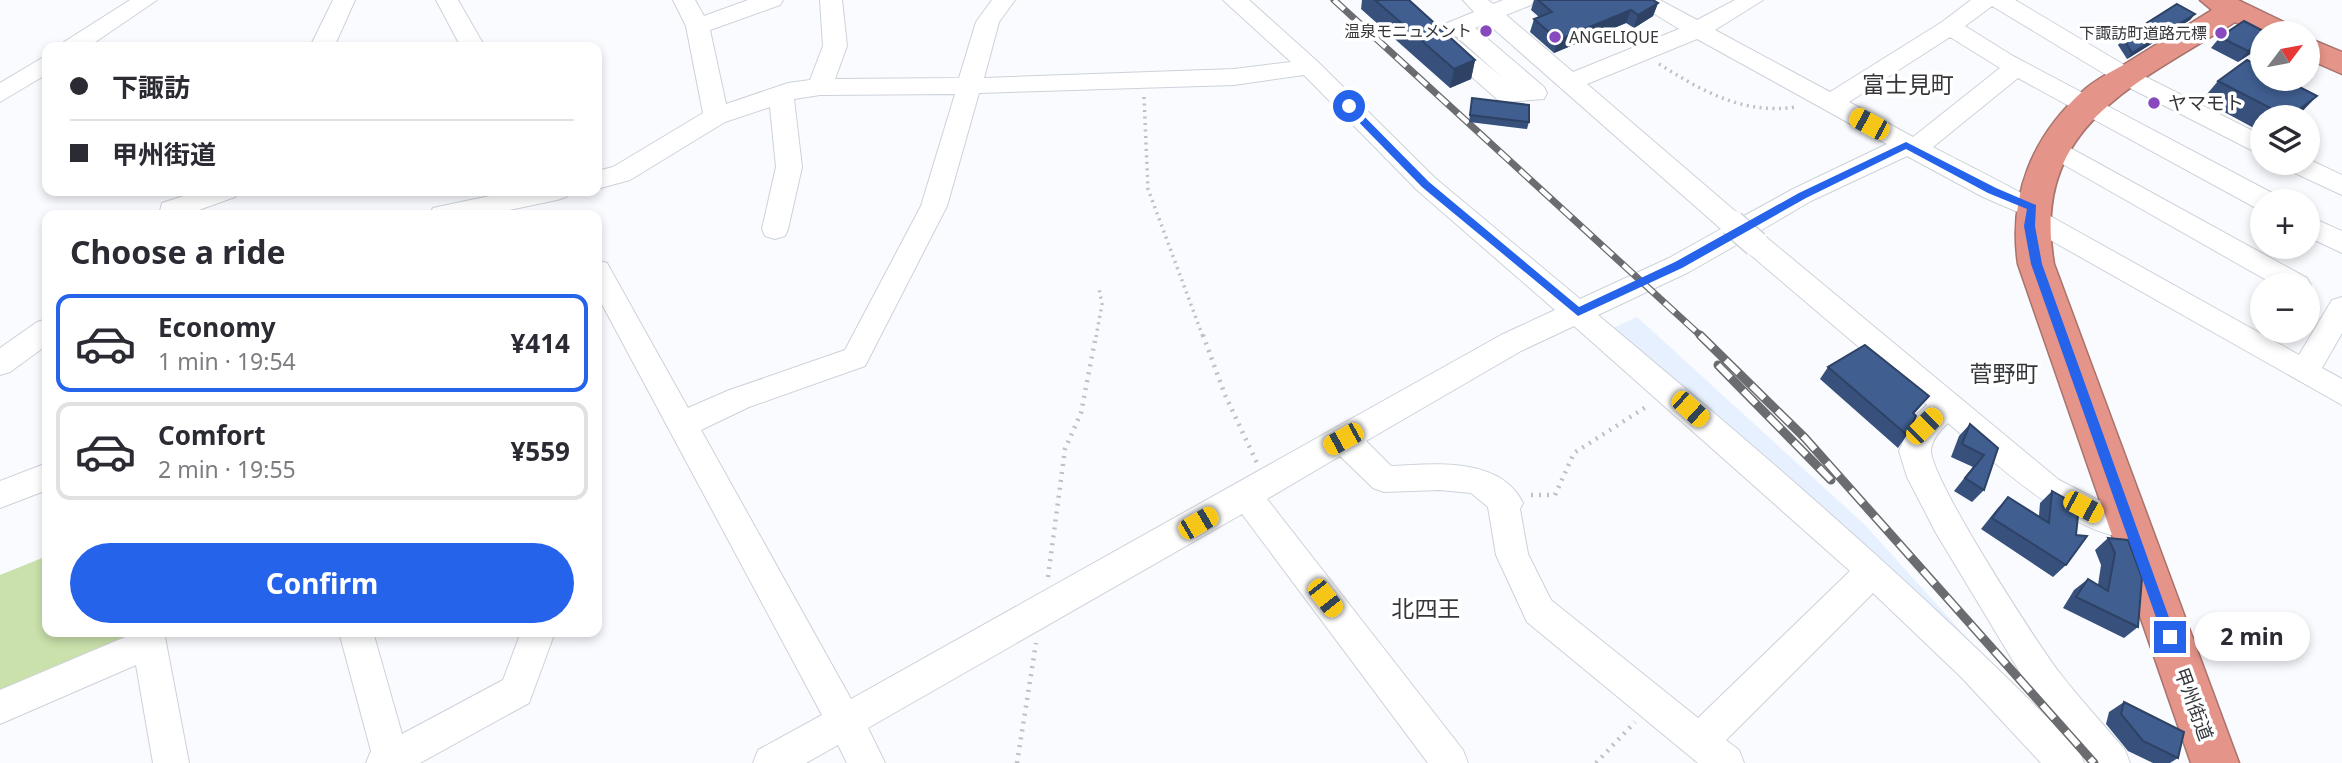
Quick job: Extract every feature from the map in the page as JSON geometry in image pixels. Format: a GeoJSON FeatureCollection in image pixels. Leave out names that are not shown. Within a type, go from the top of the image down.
{"type":"FeatureCollection","features":[{"type":"Feature","properties":{"kind":"highway"},"geometry":{"type":"LineString","coordinates":[[2231,3],[2261,21]]}},
{"type":"Feature","properties":{"kind":"highway","name":"甲州街道"},"geometry":{"type":"LineString","coordinates":[[2215,763],[2036,264],[2031,212],[2043,168],[2054,148],[2095,96],[2127,77],[2231,3]]}},
{"type":"Feature","properties":{"kind":"highway"},"geometry":{"type":"LineString","coordinates":[[2320,53],[2342,64]]}},
{"type":"Feature","properties":{"kind":"street"},"geometry":{"type":"LineString","coordinates":[[80,42],[146,0]]}},
{"type":"Feature","properties":{"kind":"street"},"geometry":{"type":"LineString","coordinates":[[324,42],[344,0]]}},
{"type":"Feature","properties":{"kind":"street"},"geometry":{"type":"LineString","coordinates":[[447,0],[470,42]]}},
{"type":"Feature","properties":{"kind":"street"},"geometry":{"type":"LineString","coordinates":[[684,0],[698,26],[716,116]]}},
{"type":"Feature","properties":{"kind":"street"},"geometry":{"type":"LineString","coordinates":[[698,26],[733,16],[741,8],[772,0]]}},
{"type":"Feature","properties":{"kind":"street"},"geometry":{"type":"LineString","coordinates":[[820,87],[835,46],[831,0]]}},
{"type":"Feature","properties":{"kind":"street"},"geometry":{"type":"LineString","coordinates":[[680,426],[738,399],[855,358],[934,206],[988,22],[1004,0]]}},
{"type":"Feature","properties":{"kind":"street"},"geometry":{"type":"LineString","coordinates":[[1234,0],[1257,16],[1426,184],[1670,391],[1873,572],[1974,667],[2066,763]]}},
{"type":"Feature","properties":{"kind":"street"},"geometry":{"type":"LineString","coordinates":[[1459,26],[1482,7],[1523,0]]}},
{"type":"Feature","properties":{"kind":"street"},"geometry":{"type":"LineString","coordinates":[[1643,0],[2031,212],[2342,393]]}},
{"type":"Feature","properties":{"kind":"street"},"geometry":{"type":"LineString","coordinates":[[1569,83],[1698,30],[1752,0]]}},
{"type":"Feature","properties":{"kind":"street"},"geometry":{"type":"LineString","coordinates":[[1825,100],[1950,27],[1985,0]]}},
{"type":"Feature","properties":{"kind":"street"},"geometry":{"type":"LineString","coordinates":[[1999,0],[2127,77],[2250,140]]}},
{"type":"Feature","properties":{"kind":"street"},"geometry":{"type":"LineString","coordinates":[[1482,7],[1756,244],[2048,489],[2100,516],[2131,525]]}},
{"type":"Feature","properties":{"kind":"street"},"geometry":{"type":"LineString","coordinates":[[1950,27],[2011,64],[2250,193]]}},
{"type":"Feature","properties":{"kind":"street"},"geometry":{"type":"LineString","coordinates":[[771,763],[1046,610],[1511,343],[1679,265],[1802,195],[1910,147],[2011,64],[2060,36]]}},
{"type":"Feature","properties":{"kind":"street"},"geometry":{"type":"LineString","coordinates":[[0,93],[42,66]]}},
{"type":"Feature","properties":{"kind":"street"},"geometry":{"type":"LineString","coordinates":[[602,179],[621,174],[716,116],[781,94],[820,87],[968,86],[1234,77],[1310,67]]}},
{"type":"Feature","properties":{"kind":"street"},"geometry":{"type":"LineString","coordinates":[[775,229],[789,167],[781,94]]}},
{"type":"Feature","properties":{"kind":"street"},"geometry":{"type":"LineString","coordinates":[[2054,148],[2276,273]]}},
{"type":"Feature","properties":{"kind":"street"},"geometry":{"type":"LineString","coordinates":[[2318,175],[2342,187]]}},
{"type":"Feature","properties":{"kind":"street"},"geometry":{"type":"LineString","coordinates":[[171,210],[212,196]]}},
{"type":"Feature","properties":{"kind":"street"},"geometry":{"type":"LineString","coordinates":[[466,210],[533,196]]}},
{"type":"Feature","properties":{"kind":"street"},"geometry":{"type":"LineString","coordinates":[[2320,231],[2342,243]]}},
{"type":"Feature","properties":{"kind":"street"},"geometry":{"type":"LineString","coordinates":[[602,283],[867,763]]}},
{"type":"Feature","properties":{"kind":"street"},"geometry":{"type":"LineString","coordinates":[[2305,371],[2341,311],[2320,299]]}},
{"type":"Feature","properties":{"kind":"street"},"geometry":{"type":"LineString","coordinates":[[0,364],[42,334]]}},
{"type":"Feature","properties":{"kind":"street"},"geometry":{"type":"LineString","coordinates":[[1946,405],[1924,426],[1915,451],[1923,477],[1947,523],[2045,682],[2112,763]]}},
{"type":"Feature","properties":{"kind":"street"},"geometry":{"type":"LineString","coordinates":[[1343,439],[1384,479],[1440,477],[1478,481],[1507,503],[1504,507],[1512,555],[1539,611],[1712,753],[1873,572]]}},
{"type":"Feature","properties":{"kind":"street"},"geometry":{"type":"LineString","coordinates":[[0,495],[42,478]]}},
{"type":"Feature","properties":{"kind":"street"},"geometry":{"type":"LineString","coordinates":[[1256,489],[1450,763]]}},
{"type":"Feature","properties":{"kind":"street"},"geometry":{"type":"LineString","coordinates":[[0,707],[148,637],[171,763]]}},
{"type":"Feature","properties":{"kind":"street"},"geometry":{"type":"LineString","coordinates":[[357,637],[388,761],[516,691],[536,637]]}},
{"type":"Feature","properties":{"kind":"path"},"geometry":{"type":"LineString","coordinates":[[1641,52],[1689,83],[1745,107],[1784,110],[1825,100]]}},
{"type":"Feature","properties":{"kind":"path"},"geometry":{"type":"LineString","coordinates":[[1143,79],[1148,189],[1225,396],[1256,489]]}},
{"type":"Feature","properties":{"kind":"path"},"geometry":{"type":"LineString","coordinates":[[1017,763],[1046,610],[1047,578],[1065,449],[1081,413],[1102,304],[1099,289]]}},
{"type":"Feature","properties":{"kind":"path"},"geometry":{"type":"LineString","coordinates":[[1507,503],[1521,495],[1555,495],[1574,453],[1670,391]]}},
{"type":"Feature","properties":{"kind":"path"},"geometry":{"type":"LineString","coordinates":[[1596,763],[1652,704]]}},
{"type":"Feature","properties":{"kind":"shaded area"},"geometry":{"type":"Polygon","coordinates":[[[1637,317],[1865,525],[1986,659],[1611,329],[1637,317]]]}},
{"type":"Feature","properties":{"kind":"green space"},"geometry":{"type":"Polygon","coordinates":[[[42,558],[42,637],[137,638],[0,703],[0,575],[42,558]]]}},
{"type":"Feature","properties":{"kind":"building"},"geometry":{"type":"Polygon","coordinates":[[[1375,0],[1409,0],[1475,60],[1454,69],[1375,0]]]}},
{"type":"Feature","properties":{"kind":"building"},"geometry":{"type":"Polygon","coordinates":[[[1538,0],[1653,0],[1658,3],[1638,15],[1631,10],[1558,40],[1534,19],[1552,12],[1538,0]]]}},
{"type":"Feature","properties":{"kind":"building"},"geometry":{"type":"Polygon","coordinates":[[[2177,4],[2195,14],[2132,53],[2123,38],[2177,4]]]}},
{"type":"Feature","properties":{"kind":"building"},"geometry":{"type":"Polygon","coordinates":[[[2244,21],[2250,24],[2248,51],[2220,37],[2244,21]]]}},
{"type":"Feature","properties":{"kind":"building"},"geometry":{"type":"Polygon","coordinates":[[[2247,60],[2250,62],[2250,91],[2307,91],[2317,96],[2305,105],[2265,105],[2218,81],[2247,60]]]}},
{"type":"Feature","properties":{"kind":"building"},"geometry":{"type":"Polygon","coordinates":[[[1472,98],[1529,105],[1529,122],[1470,115],[1472,98]]]}},
{"type":"Feature","properties":{"kind":"building"},"geometry":{"type":"Polygon","coordinates":[[[1865,345],[1929,396],[1913,413],[1916,416],[1907,435],[1828,367],[1865,345]]]}},
{"type":"Feature","properties":{"kind":"building"},"geometry":{"type":"Polygon","coordinates":[[[1970,424],[1998,448],[1984,490],[1965,478],[1984,455],[1962,444],[1970,424]]]}},
{"type":"Feature","properties":{"kind":"building"},"geometry":{"type":"Polygon","coordinates":[[[2052,491],[2079,506],[2076,535],[2087,536],[2066,565],[1992,518],[2008,497],[2049,523],[2052,491]]]}},
{"type":"Feature","properties":{"kind":"building"},"geometry":{"type":"Polygon","coordinates":[[[2108,538],[2128,540],[2142,578],[2138,627],[2076,597],[2088,579],[2108,591],[2115,553],[2108,538]]]}},
{"type":"Feature","properties":{"kind":"building"},"geometry":{"type":"Polygon","coordinates":[[[2124,702],[2184,732],[2178,758],[2143,741],[2121,714],[2124,702]]]}},
{"type":"Feature","properties":{"kind":"railway"},"geometry":{"type":"LineString","coordinates":[[1334,0],[1702,337]]}},
{"type":"Feature","properties":{"kind":"railway"},"geometry":{"type":"LineString","coordinates":[[1700,335],[1805,438],[2094,763]]}},
{"type":"Feature","properties":{"kind":"railway"},"geometry":{"type":"LineString","coordinates":[[1718,365],[1831,480]]}},
{"type":"Feature","properties":{"kind":"place","name":"温泉モニュメント"},"geometry":{"type":"Point","coordinates":[1486,31]}},
{"type":"Feature","properties":{"kind":"place","name":"下諏訪町道路元標"},"geometry":{"type":"Point","coordinates":[2221,33]}},
{"type":"Feature","properties":{"kind":"place","name":"ANGELIQUE"},"geometry":{"type":"Point","coordinates":[1555,37]}},
{"type":"Feature","properties":{"kind":"place","name":"ヤマモト"},"geometry":{"type":"Point","coordinates":[2154,103]}},
{"type":"Feature","properties":{"kind":"district","name":"富士見町"},"geometry":{"type":"Point","coordinates":[1908,84]}},
{"type":"Feature","properties":{"kind":"district","name":"菅野町"},"geometry":{"type":"Point","coordinates":[2004,373]}},
{"type":"Feature","properties":{"kind":"district","name":"北四王"},"geometry":{"type":"Point","coordinates":[1426,608]}},
{"type":"Feature","properties":{"kind":"route"},"geometry":{"type":"LineString","coordinates":[[1349,106],[1426,184],[1578,312],[1611,299],[1679,265],[1802,195],[1906,145],[1992,191],[2032,208],[2029,226],[2036,264],[2170,637]]}}]}
